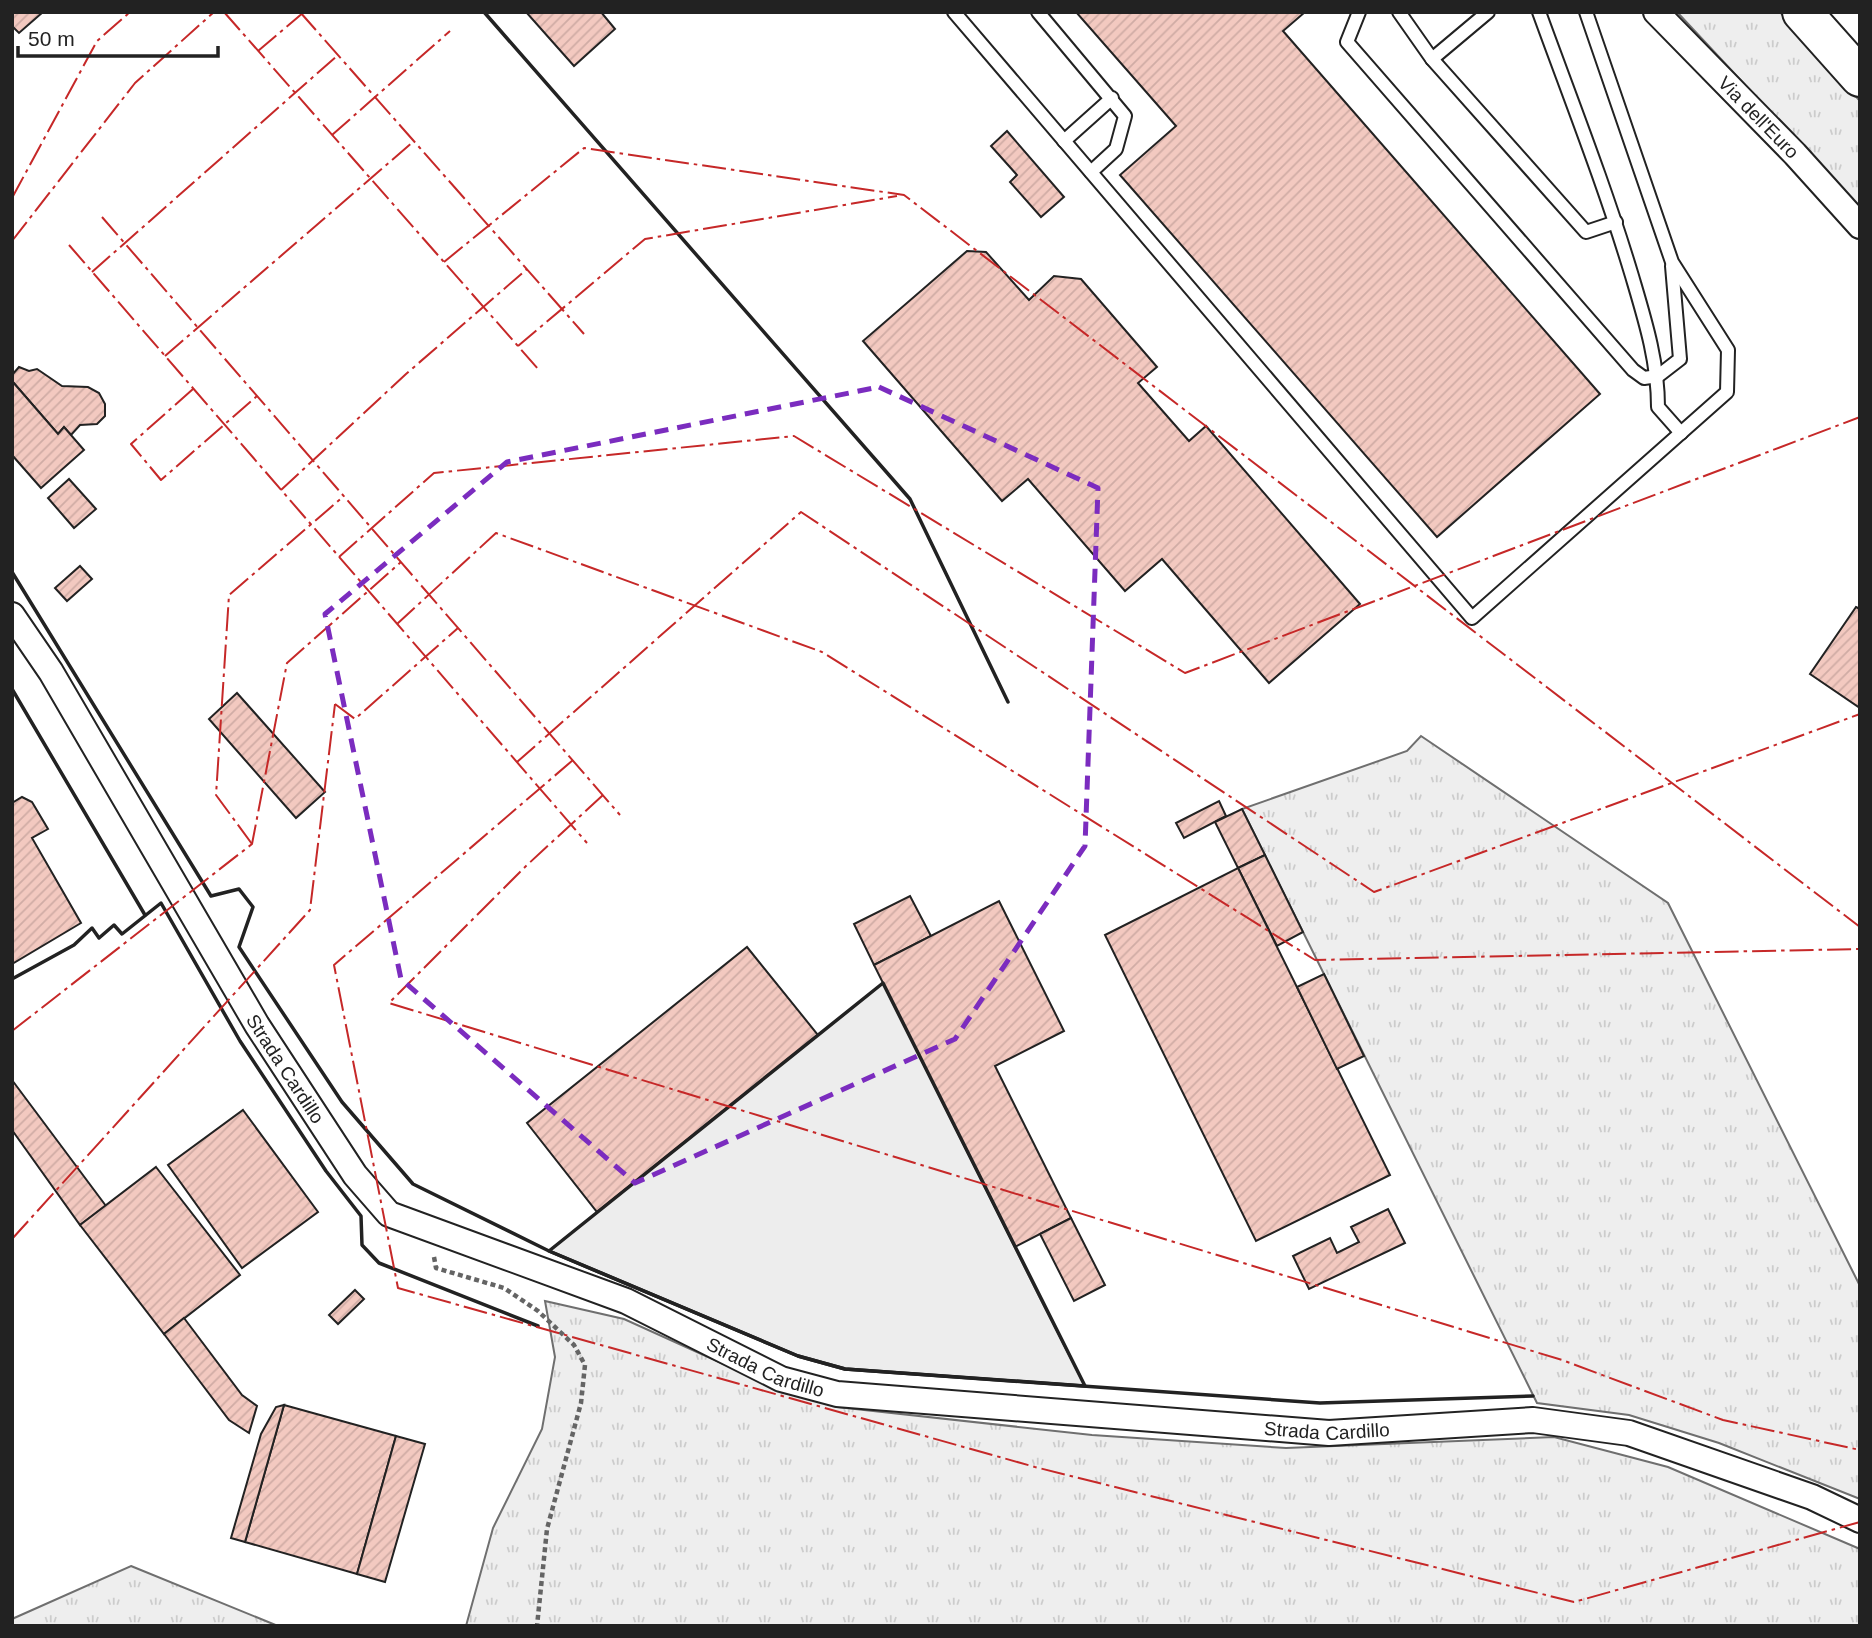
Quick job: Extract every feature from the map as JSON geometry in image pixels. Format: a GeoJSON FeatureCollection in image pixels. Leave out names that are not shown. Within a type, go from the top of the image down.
{"type":"FeatureCollection","features":[{"type":"Feature","properties":{"kind":"highway"},"geometry":{"type":"LineString","coordinates":[[1802,12],[1860,77]]}},
{"type":"Feature","properties":{"kind":"street","name":"Via dell'Euro"},"geometry":{"type":"LineString","coordinates":[[1656,12],[1795,154],[1860,226]]}},
{"type":"Feature","properties":{"kind":"street","name":"Strada Cardillo"},"geometry":{"type":"LineString","coordinates":[[12,615],[51,672],[257,1025],[355,1175],[388,1214],[626,1301],[781,1379],[837,1394],[1329,1433],[1533,1420],[1629,1433],[1812,1497],[1860,1520]]}},
{"type":"Feature","properties":{"kind":"lane"},"geometry":{"type":"LineString","coordinates":[[954,12],[1472,618],[1727,392],[1730,372],[1728,350],[1672,262],[1586,12]]}},
{"type":"Feature","properties":{"kind":"lane"},"geometry":{"type":"LineString","coordinates":[[1038,12],[1125,116],[1116,149],[1091,172]]}},
{"type":"Feature","properties":{"kind":"lane"},"geometry":{"type":"LineString","coordinates":[[1359,12],[1347,42],[1633,370],[1644,378],[1658,376],[1680,359],[1672,262]]}},
{"type":"Feature","properties":{"kind":"lane"},"geometry":{"type":"LineString","coordinates":[[1399,12],[1432,59],[1586,232],[1616,222]]}},
{"type":"Feature","properties":{"kind":"lane"},"geometry":{"type":"LineString","coordinates":[[1432,59],[1488,12]]}},
{"type":"Feature","properties":{"kind":"lane"},"geometry":{"type":"LineString","coordinates":[[1539,12],[1616,222],[1658,376],[1658,407],[1681,433]]}},
{"type":"Feature","properties":{"kind":"lane"},"geometry":{"type":"LineString","coordinates":[[1064,141],[1112,98]]}},
{"type":"Feature","properties":{"kind":"path"},"geometry":{"type":"LineString","coordinates":[[427,1229],[436,1268],[504,1288],[538,1311],[574,1345],[585,1365],[581,1403],[547,1530],[537,1626]]}},
{"type":"Feature","properties":{"kind":"highlighted area"},"geometry":{"type":"Polygon","coordinates":[[[879,387],[1098,488],[1085,846],[955,1039],[635,1183],[401,979],[325,614],[507,462],[879,387]]]}},
{"type":"Feature","properties":{"kind":"green space"},"geometry":{"type":"Polygon","coordinates":[[[1677,12],[1780,12],[1860,101],[1860,208],[1677,12]]]}},
{"type":"Feature","properties":{"kind":"green space"},"geometry":{"type":"Polygon","coordinates":[[[1421,736],[1668,903],[1860,1286],[1860,1499],[1719,1443],[1629,1415],[1537,1403],[1242,809],[1407,751],[1421,736]]]}},
{"type":"Feature","properties":{"kind":"green space"},"geometry":{"type":"Polygon","coordinates":[[[545,1301],[624,1319],[781,1390],[837,1407],[1092,1435],[1286,1448],[1554,1437],[1668,1467],[1860,1549],[1860,1626],[466,1626],[493,1528],[542,1429],[555,1357],[545,1301]]]}},
{"type":"Feature","properties":{"kind":"green space"},"geometry":{"type":"Polygon","coordinates":[[[131,1566],[278,1626],[12,1626],[12,1619],[131,1566]]]}},
{"type":"Feature","properties":{"kind":"shaded area"},"geometry":{"type":"Polygon","coordinates":[[[883,983],[1085,1386],[845,1369],[798,1356],[549,1251],[883,983]]]}},
{"type":"Feature","properties":{"kind":"building"},"geometry":{"type":"Polygon","coordinates":[[[12,12],[43,12],[19,33],[12,26],[12,12]]]}},
{"type":"Feature","properties":{"kind":"building"},"geometry":{"type":"Polygon","coordinates":[[[526,12],[601,12],[615,29],[574,66],[526,12]]]}},
{"type":"Feature","properties":{"kind":"building"},"geometry":{"type":"Polygon","coordinates":[[[1076,12],[1305,12],[1283,31],[1600,394],[1437,537],[1120,175],[1176,126],[1076,12]]]}},
{"type":"Feature","properties":{"kind":"building"},"geometry":{"type":"Polygon","coordinates":[[[1007,131],[1064,197],[1041,217],[1010,182],[1017,175],[991,146],[1007,131]]]}},
{"type":"Feature","properties":{"kind":"building"},"geometry":{"type":"Polygon","coordinates":[[[967,251],[986,252],[1029,300],[1054,276],[1081,279],[1157,367],[1138,383],[1189,441],[1206,426],[1360,604],[1269,683],[1162,559],[1125,591],[1028,479],[1002,501],[863,341],[967,251]]]}},
{"type":"Feature","properties":{"kind":"building"},"geometry":{"type":"Polygon","coordinates":[[[19,367],[29,371],[37,369],[62,386],[88,387],[99,393],[105,404],[105,416],[97,424],[80,425],[71,435],[64,427],[58,434],[12,381],[12,375],[19,367]]]}},
{"type":"Feature","properties":{"kind":"building"},"geometry":{"type":"Polygon","coordinates":[[[12,381],[58,434],[64,427],[84,450],[41,488],[12,455],[12,381]]]}},
{"type":"Feature","properties":{"kind":"building"},"geometry":{"type":"Polygon","coordinates":[[[69,479],[96,509],[74,528],[48,498],[69,479]]]}},
{"type":"Feature","properties":{"kind":"building"},"geometry":{"type":"Polygon","coordinates":[[[80,566],[92,579],[67,601],[55,588],[80,566]]]}},
{"type":"Feature","properties":{"kind":"building"},"geometry":{"type":"Polygon","coordinates":[[[1856,607],[1860,609],[1860,708],[1810,674],[1856,607]]]}},
{"type":"Feature","properties":{"kind":"building"},"geometry":{"type":"Polygon","coordinates":[[[237,693],[325,792],[296,818],[209,719],[237,693]]]}},
{"type":"Feature","properties":{"kind":"building"},"geometry":{"type":"Polygon","coordinates":[[[22,797],[32,802],[48,829],[32,838],[81,923],[12,964],[12,803],[22,797]]]}},
{"type":"Feature","properties":{"kind":"building"},"geometry":{"type":"Polygon","coordinates":[[[1219,801],[1226,816],[1184,838],[1176,823],[1219,801]]]}},
{"type":"Feature","properties":{"kind":"building"},"geometry":{"type":"Polygon","coordinates":[[[1242,809],[1265,855],[1238,868],[1215,822],[1242,809]]]}},
{"type":"Feature","properties":{"kind":"building"},"geometry":{"type":"Polygon","coordinates":[[[1265,855],[1303,932],[1277,946],[1238,868],[1265,855]]]}},
{"type":"Feature","properties":{"kind":"building"},"geometry":{"type":"Polygon","coordinates":[[[1238,868],[1390,1175],[1256,1241],[1105,935],[1238,868]]]}},
{"type":"Feature","properties":{"kind":"building"},"geometry":{"type":"Polygon","coordinates":[[[910,896],[931,936],[874,965],[854,924],[910,896]]]}},
{"type":"Feature","properties":{"kind":"building"},"geometry":{"type":"Polygon","coordinates":[[[999,901],[1064,1031],[995,1066],[1071,1218],[1015,1247],[874,965],[999,901]]]}},
{"type":"Feature","properties":{"kind":"building"},"geometry":{"type":"Polygon","coordinates":[[[747,947],[818,1035],[597,1212],[527,1123],[747,947]]]}},
{"type":"Feature","properties":{"kind":"building"},"geometry":{"type":"Polygon","coordinates":[[[1324,974],[1364,1056],[1337,1069],[1297,987],[1324,974]]]}},
{"type":"Feature","properties":{"kind":"building"},"geometry":{"type":"Polygon","coordinates":[[[12,1080],[106,1206],[80,1225],[12,1130],[12,1080]]]}},
{"type":"Feature","properties":{"kind":"building"},"geometry":{"type":"Polygon","coordinates":[[[243,1110],[318,1212],[242,1268],[168,1165],[243,1110]]]}},
{"type":"Feature","properties":{"kind":"building"},"geometry":{"type":"Polygon","coordinates":[[[156,1167],[240,1275],[164,1334],[80,1225],[156,1167]]]}},
{"type":"Feature","properties":{"kind":"building"},"geometry":{"type":"Polygon","coordinates":[[[1388,1209],[1405,1243],[1309,1289],[1293,1256],[1330,1238],[1337,1253],[1359,1242],[1351,1227],[1388,1209]]]}},
{"type":"Feature","properties":{"kind":"building"},"geometry":{"type":"Polygon","coordinates":[[[1071,1218],[1105,1285],[1074,1301],[1040,1234],[1071,1218]]]}},
{"type":"Feature","properties":{"kind":"building"},"geometry":{"type":"Polygon","coordinates":[[[355,1290],[364,1299],[338,1324],[329,1315],[355,1290]]]}},
{"type":"Feature","properties":{"kind":"building"},"geometry":{"type":"Polygon","coordinates":[[[184,1318],[242,1395],[257,1406],[249,1433],[229,1420],[164,1334],[184,1318]]]}},
{"type":"Feature","properties":{"kind":"building"},"geometry":{"type":"Polygon","coordinates":[[[284,1405],[396,1436],[357,1574],[245,1542],[284,1405]]]}},
{"type":"Feature","properties":{"kind":"building"},"geometry":{"type":"Polygon","coordinates":[[[284,1405],[245,1542],[231,1538],[261,1434],[276,1407],[284,1405]]]}},
{"type":"Feature","properties":{"kind":"building"},"geometry":{"type":"Polygon","coordinates":[[[396,1436],[425,1444],[385,1582],[357,1574],[396,1436]]]}},
{"type":"Feature","properties":{"kind":"wall"},"geometry":{"type":"LineString","coordinates":[[484,12],[910,499],[1008,702]]}},
{"type":"Feature","properties":{"kind":"wall"},"geometry":{"type":"LineString","coordinates":[[12,572],[211,896],[239,889],[253,907],[239,947],[342,1102],[413,1184],[549,1251],[798,1356],[845,1369],[1320,1403],[1533,1396]]}},
{"type":"Feature","properties":{"kind":"wall"},"geometry":{"type":"LineString","coordinates":[[12,689],[145,915]]}},
{"type":"Feature","properties":{"kind":"wall"},"geometry":{"type":"LineString","coordinates":[[12,979],[74,945],[92,928],[99,938],[114,925],[122,934],[161,903],[240,1041],[326,1171],[361,1216],[362,1245],[379,1263],[538,1326]]}},
{"type":"Feature","properties":{"kind":"wall"},"geometry":{"type":"LineString","coordinates":[[883,983],[1085,1386],[845,1369],[798,1356],[549,1251],[883,983]]}},
{"type":"Feature","properties":{"kind":"power"},"geometry":{"type":"LineString","coordinates":[[12,198],[97,41],[130,12]]}},
{"type":"Feature","properties":{"kind":"power"},"geometry":{"type":"LineString","coordinates":[[12,241],[135,83],[214,12]]}},
{"type":"Feature","properties":{"kind":"power"},"geometry":{"type":"LineString","coordinates":[[224,12],[539,370]]}},
{"type":"Feature","properties":{"kind":"power"},"geometry":{"type":"LineString","coordinates":[[300,12],[584,334]]}},
{"type":"Feature","properties":{"kind":"power"},"geometry":{"type":"LineString","coordinates":[[258,51],[304,12]]}},
{"type":"Feature","properties":{"kind":"power"},"geometry":{"type":"LineString","coordinates":[[332,135],[450,31]]}},
{"type":"Feature","properties":{"kind":"power"},"geometry":{"type":"LineString","coordinates":[[92,272],[338,55]]}},
{"type":"Feature","properties":{"kind":"power"},"geometry":{"type":"LineString","coordinates":[[165,356],[414,141]]}},
{"type":"Feature","properties":{"kind":"power"},"geometry":{"type":"LineString","coordinates":[[444,262],[584,148],[904,195],[1860,927]]}},
{"type":"Feature","properties":{"kind":"power"},"geometry":{"type":"LineString","coordinates":[[518,346],[645,239],[897,196]]}},
{"type":"Feature","properties":{"kind":"power"},"geometry":{"type":"LineString","coordinates":[[102,217],[620,815]]}},
{"type":"Feature","properties":{"kind":"power"},"geometry":{"type":"LineString","coordinates":[[69,245],[587,843]]}},
{"type":"Feature","properties":{"kind":"power"},"geometry":{"type":"LineString","coordinates":[[281,490],[406,374],[527,269]]}},
{"type":"Feature","properties":{"kind":"power"},"geometry":{"type":"LineString","coordinates":[[193,389],[131,444],[161,480],[257,396]]}},
{"type":"Feature","properties":{"kind":"power"},"geometry":{"type":"LineString","coordinates":[[339,557],[434,473],[794,436],[1185,673],[1860,417]]}},
{"type":"Feature","properties":{"kind":"power"},"geometry":{"type":"LineString","coordinates":[[252,844],[216,795],[229,595],[344,496]]}},
{"type":"Feature","properties":{"kind":"power"},"geometry":{"type":"LineString","coordinates":[[517,762],[801,512],[1374,892],[1860,714]]}},
{"type":"Feature","properties":{"kind":"power"},"geometry":{"type":"LineString","coordinates":[[397,624],[496,533],[822,652],[1315,960],[1860,949]]}},
{"type":"Feature","properties":{"kind":"power"},"geometry":{"type":"LineString","coordinates":[[12,1031],[252,844],[287,663],[401,562]]}},
{"type":"Feature","properties":{"kind":"power"},"geometry":{"type":"LineString","coordinates":[[335,704],[355,719],[458,628]]}},
{"type":"Feature","properties":{"kind":"power"},"geometry":{"type":"LineString","coordinates":[[12,1239],[310,910],[335,704]]}},
{"type":"Feature","properties":{"kind":"power"},"geometry":{"type":"LineString","coordinates":[[573,760],[334,965],[398,1288],[1035,1467],[1574,1602],[1860,1522]]}},
{"type":"Feature","properties":{"kind":"power"},"geometry":{"type":"LineString","coordinates":[[603,795],[526,866],[389,1003],[1562,1360],[1723,1420],[1860,1450]]}}]}
